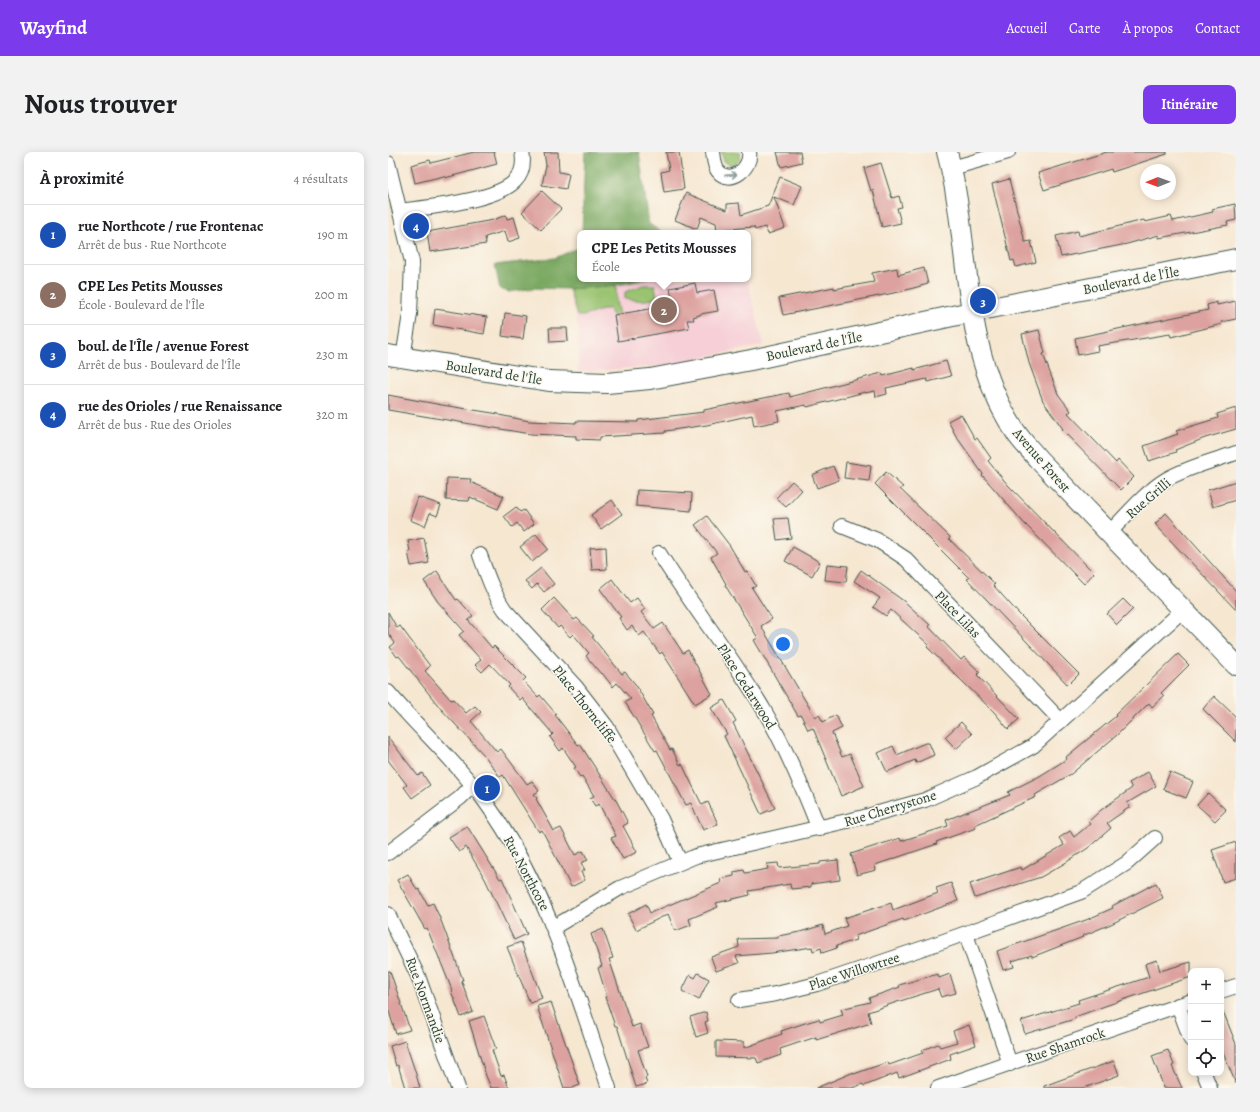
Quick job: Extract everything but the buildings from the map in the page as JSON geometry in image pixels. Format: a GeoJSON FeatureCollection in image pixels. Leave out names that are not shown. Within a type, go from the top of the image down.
{"type":"FeatureCollection","features":[{"type":"Feature","properties":{"kind":"street"},"geometry":{"type":"LineString","coordinates":[[400,211],[478,198],[505,188],[515,181],[520,173],[523,163],[522,152]]}},
{"type":"Feature","properties":{"kind":"street"},"geometry":{"type":"LineString","coordinates":[[713,152],[715,166],[719,172],[732,176],[740,174],[745,169],[749,163],[749,152]]}},
{"type":"Feature","properties":{"kind":"street"},"geometry":{"type":"LineString","coordinates":[[950,160],[1008,152]]}},
{"type":"Feature","properties":{"kind":"street","name":"Avenue Forest"},"geometry":{"type":"LineString","coordinates":[[950,160],[971,312],[985,370],[995,396],[1009,422],[1038,458],[1236,665]]}},
{"type":"Feature","properties":{"kind":"street"},"geometry":{"type":"LineString","coordinates":[[388,163],[412,262],[410,314],[396,356]]}},
{"type":"Feature","properties":{"kind":"street","name":"Boulevard de l'Île"},"geometry":{"type":"LineString","coordinates":[[396,356],[549,381],[586,383],[629,381],[674,376],[971,312],[1236,259]]}},
{"type":"Feature","properties":{"kind":"street","name":"Rue Grilli"},"geometry":{"type":"LineString","coordinates":[[1109,533],[1150,491],[1166,479],[1236,453]]}},
{"type":"Feature","properties":{"kind":"street","name":"Place Lilas"},"geometry":{"type":"LineString","coordinates":[[842,526],[877,540],[906,559],[1061,721]]}},
{"type":"Feature","properties":{"kind":"street","name":"Place Cedarwood"},"geometry":{"type":"LineString","coordinates":[[659,553],[682,590],[736,665],[764,711],[795,770],[819,829]]}},
{"type":"Feature","properties":{"kind":"street","name":"Place Thorncliffe"},"geometry":{"type":"LineString","coordinates":[[480,555],[496,598],[505,610],[576,687],[607,728],[661,819],[680,862]]}},
{"type":"Feature","properties":{"kind":"street","name":"Rue Cherrystone"},"geometry":{"type":"LineString","coordinates":[[554,927],[620,888],[680,862],[726,848],[819,829],[925,800],[977,777],[1033,746],[1183,610]]}},
{"type":"Feature","properties":{"kind":"street","name":"Rue Northcote"},"geometry":{"type":"LineString","coordinates":[[388,692],[408,716],[473,785],[513,843],[554,927],[608,1088]]}},
{"type":"Feature","properties":{"kind":"street"},"geometry":{"type":"LineString","coordinates":[[388,853],[460,798],[473,785]]}},
{"type":"Feature","properties":{"kind":"street","name":"Place Willowtree"},"geometry":{"type":"LineString","coordinates":[[739,1000],[776,994],[817,984],[966,934],[1081,892],[1127,863],[1155,838]]}},
{"type":"Feature","properties":{"kind":"street","name":"Rue Normandie"},"geometry":{"type":"LineString","coordinates":[[388,914],[418,976],[458,1088]]}},
{"type":"Feature","properties":{"kind":"street"},"geometry":{"type":"LineString","coordinates":[[966,934],[1010,1064]]}},
{"type":"Feature","properties":{"kind":"street"},"geometry":{"type":"LineString","coordinates":[[1224,990],[1236,986]]}},
{"type":"Feature","properties":{"kind":"street","name":"Rue Shamrock"},"geometry":{"type":"LineString","coordinates":[[938,1088],[1188,1002]]}},
{"type":"Feature","properties":{"kind":"street"},"geometry":{"type":"LineString","coordinates":[[1178,1005],[1188,1032]]}},
{"type":"Feature","properties":{"kind":"street"},"geometry":{"type":"LineString","coordinates":[[1205,1076],[1210,1088]]}},
{"type":"Feature","properties":{"kind":"shaded area"},"geometry":{"type":"Polygon","coordinates":[[[632,282],[748,282],[764,345],[662,366],[578,372],[579,330],[568,289],[616,285],[632,282]]]}},
{"type":"Feature","properties":{"kind":"green space"},"geometry":{"type":"Polygon","coordinates":[[[585,152],[639,152],[649,224],[658,230],[582,230],[585,152]]]}},
{"type":"Feature","properties":{"kind":"green space"},"geometry":{"type":"Polygon","coordinates":[[[721,152],[740,152],[740,159],[737,163],[730,165],[724,161],[721,152]]]}},
{"type":"Feature","properties":{"kind":"green space"},"geometry":{"type":"Polygon","coordinates":[[[577,248],[577,282],[632,282],[616,285],[568,289],[534,288],[509,292],[500,289],[495,265],[555,258],[577,248]]]}},
{"type":"Feature","properties":{"kind":"green space"},"geometry":{"type":"Polygon","coordinates":[[[616,285],[616,301],[619,315],[612,316],[609,308],[583,316],[577,316],[569,289],[616,285]]]}},
{"type":"Feature","properties":{"kind":"green space"},"geometry":{"type":"Polygon","coordinates":[[[643,285],[655,285],[657,298],[649,300],[625,299],[625,292],[643,285]]]}},
{"type":"Feature","properties":{"kind":"place","name":"rue des Orioles / rue Renaissance"},"geometry":{"type":"Point","coordinates":[416,226]}},
{"type":"Feature","properties":{"kind":"place","name":"boul. de l'Île / avenue Forest"},"geometry":{"type":"Point","coordinates":[983,301]}},
{"type":"Feature","properties":{"kind":"place","name":"CPE Les Petits Mousses"},"geometry":{"type":"Point","coordinates":[664,310]}},
{"type":"Feature","properties":{"kind":"place","name":"rue Northcote / rue Frontenac"},"geometry":{"type":"Point","coordinates":[487,788]}}]}
